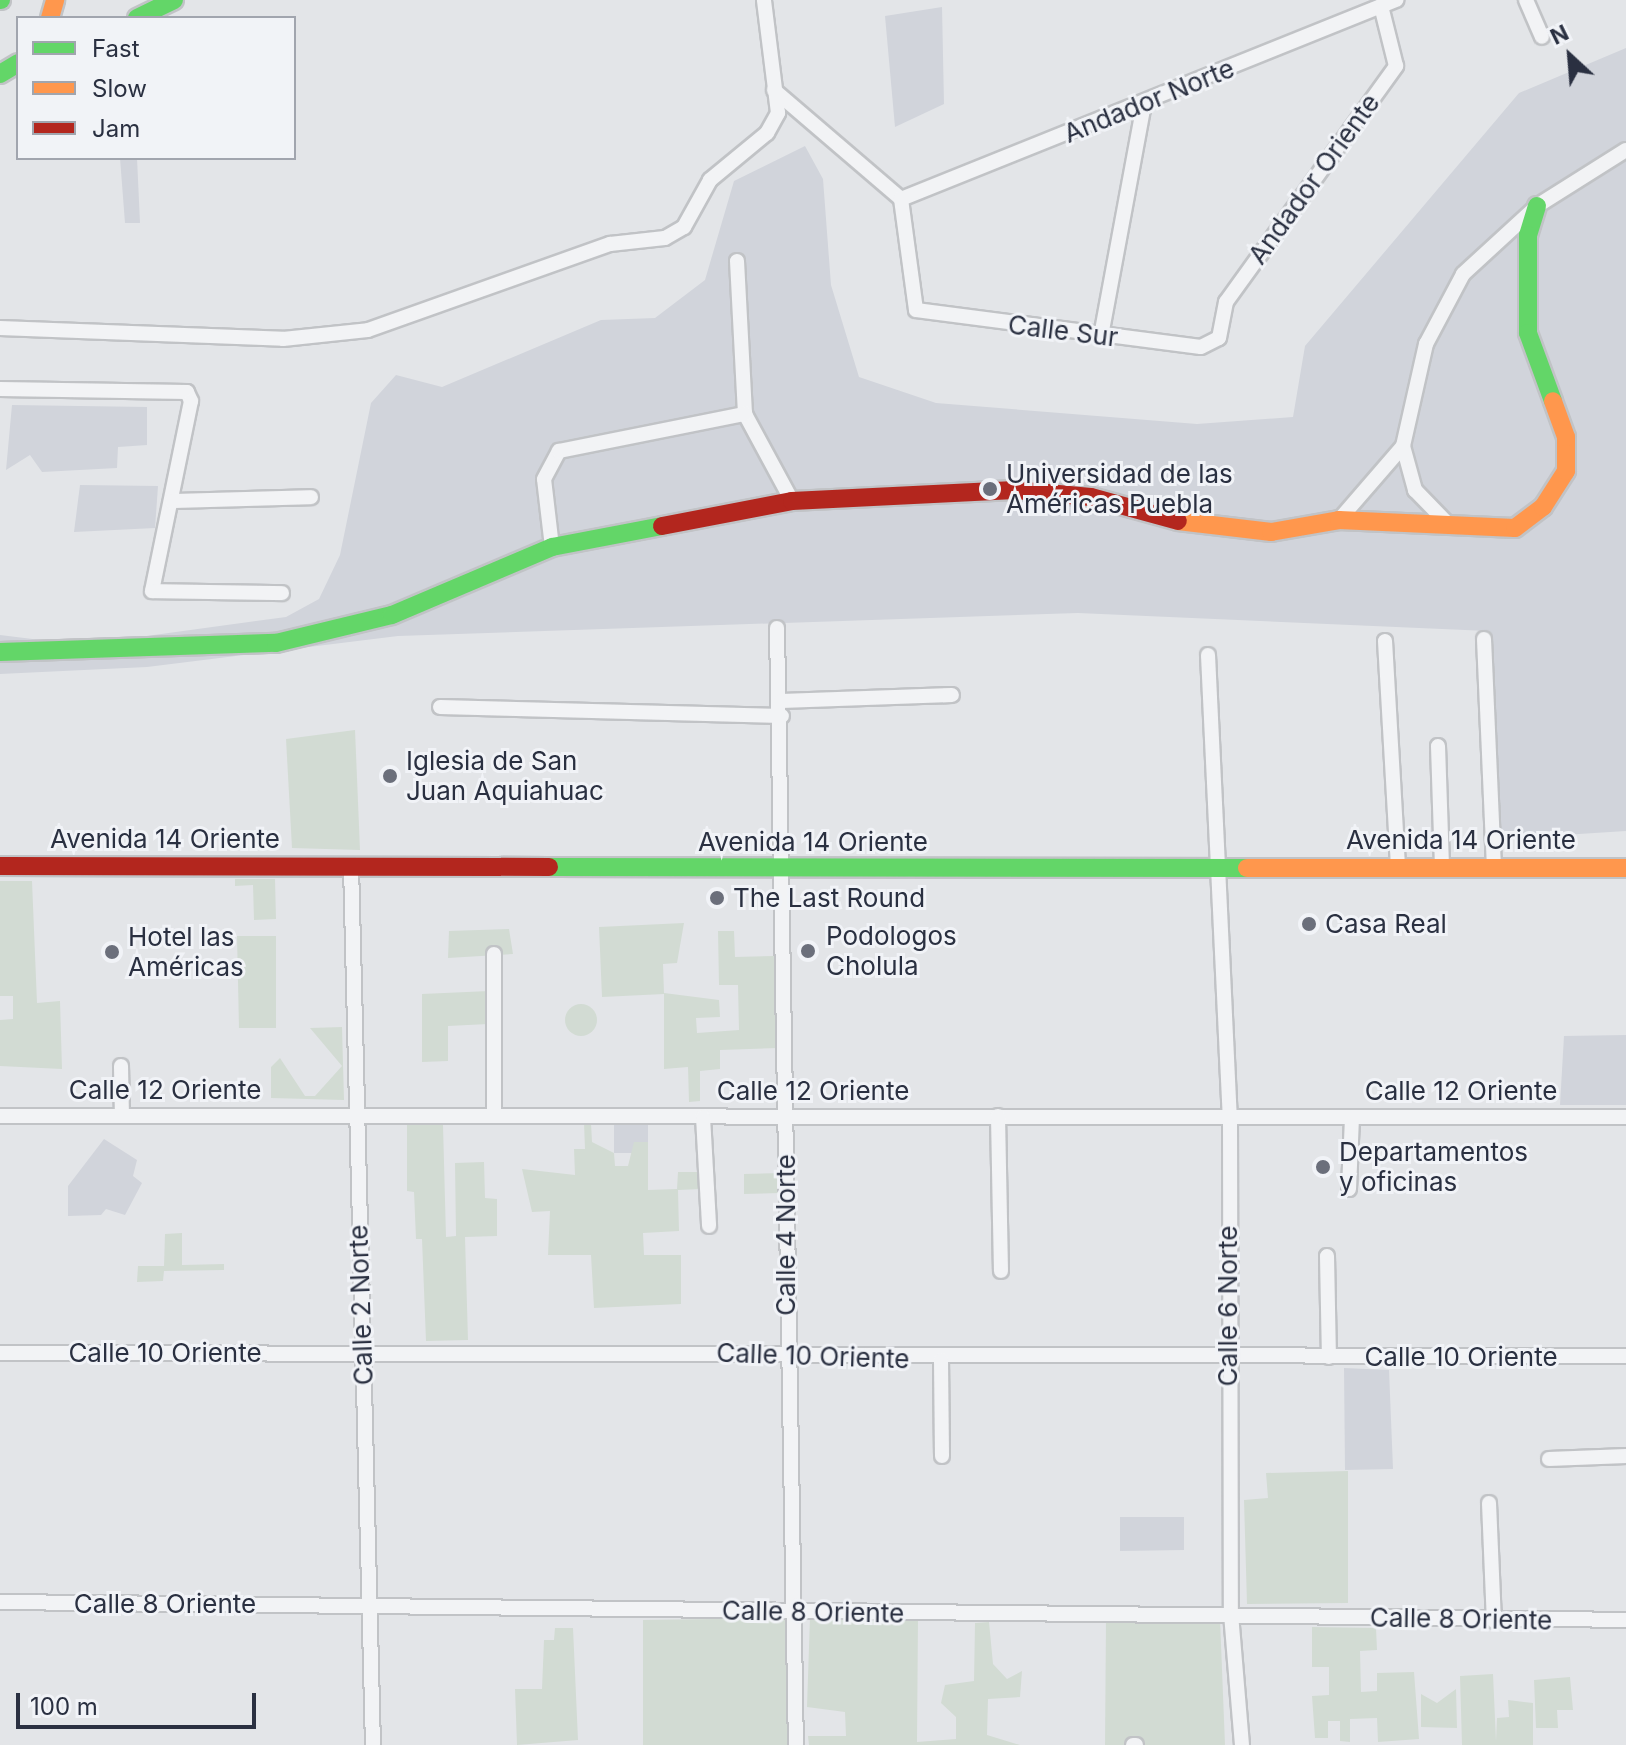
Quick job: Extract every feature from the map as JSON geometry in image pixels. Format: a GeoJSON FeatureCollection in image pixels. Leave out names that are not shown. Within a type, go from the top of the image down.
{"type":"FeatureCollection","features":[{"type":"Feature","properties":{"kind":"street"},"geometry":{"type":"LineString","coordinates":[[141,16],[174,0]]}},
{"type":"Feature","properties":{"kind":"street"},"geometry":{"type":"LineString","coordinates":[[0,328],[283,339],[368,330],[610,244],[665,238],[684,227],[710,180],[767,133],[778,113],[764,0]]}},
{"type":"Feature","properties":{"kind":"street","name":"Andador Norte"},"geometry":{"type":"LineString","coordinates":[[901,199],[1144,105],[1396,0]]}},
{"type":"Feature","properties":{"kind":"street"},"geometry":{"type":"LineString","coordinates":[[1526,0],[1542,37]]}},
{"type":"Feature","properties":{"kind":"street","name":"Andador Oriente"},"geometry":{"type":"LineString","coordinates":[[1210,346],[1226,302],[1396,66],[1381,6]]}},
{"type":"Feature","properties":{"kind":"street"},"geometry":{"type":"LineString","coordinates":[[774,90],[901,199]]}},
{"type":"Feature","properties":{"kind":"street"},"geometry":{"type":"LineString","coordinates":[[1101,336],[1144,105]]}},
{"type":"Feature","properties":{"kind":"street"},"geometry":{"type":"LineString","coordinates":[[1460,531],[1415,490],[1403,446],[1426,344],[1463,274],[1537,206],[1626,150]]}},
{"type":"Feature","properties":{"kind":"street","name":"Calle Sur"},"geometry":{"type":"LineString","coordinates":[[901,199],[916,310],[1101,336],[1210,346]]}},
{"type":"Feature","properties":{"kind":"street"},"geometry":{"type":"LineString","coordinates":[[0,652],[276,643],[392,615],[552,547],[792,501],[1015,490],[1091,497],[1205,528],[1271,532],[1339,520],[1460,531],[1515,528],[1543,507],[1566,471],[1566,437],[1528,333],[1527,251],[1537,206]]}},
{"type":"Feature","properties":{"kind":"street"},"geometry":{"type":"LineString","coordinates":[[737,261],[745,414],[792,501]]}},
{"type":"Feature","properties":{"kind":"street"},"geometry":{"type":"LineString","coordinates":[[0,389],[187,392],[191,401],[152,591],[282,593]]}},
{"type":"Feature","properties":{"kind":"street"},"geometry":{"type":"LineString","coordinates":[[552,547],[544,479],[559,451],[745,414]]}},
{"type":"Feature","properties":{"kind":"street"},"geometry":{"type":"LineString","coordinates":[[1339,520],[1403,446]]}},
{"type":"Feature","properties":{"kind":"street"},"geometry":{"type":"LineString","coordinates":[[172,501],[311,497]]}},
{"type":"Feature","properties":{"kind":"street","name":"Calle 4 Norte"},"geometry":{"type":"LineString","coordinates":[[777,628],[785,870],[786,1354],[796,1745]]}},
{"type":"Feature","properties":{"kind":"street"},"geometry":{"type":"LineString","coordinates":[[1484,639],[1494,864]]}},
{"type":"Feature","properties":{"kind":"street"},"geometry":{"type":"LineString","coordinates":[[1385,641],[1398,864]]}},
{"type":"Feature","properties":{"kind":"street","name":"Calle 6 Norte"},"geometry":{"type":"LineString","coordinates":[[1208,655],[1230,1117],[1227,1359],[1231,1614],[1242,1745]]}},
{"type":"Feature","properties":{"kind":"street"},"geometry":{"type":"LineString","coordinates":[[440,707],[781,709],[952,695]]}},
{"type":"Feature","properties":{"kind":"street"},"geometry":{"type":"LineString","coordinates":[[1438,746],[1442,865]]}},
{"type":"Feature","properties":{"kind":"street","name":"Avenida 14 Oriente"},"geometry":{"type":"LineString","coordinates":[[0,866],[351,865],[785,870],[1494,864],[1626,868]]}},
{"type":"Feature","properties":{"kind":"street","name":"Calle 2 Norte"},"geometry":{"type":"LineString","coordinates":[[351,865],[373,1745]]}},
{"type":"Feature","properties":{"kind":"street"},"geometry":{"type":"LineString","coordinates":[[494,954],[494,1116]]}},
{"type":"Feature","properties":{"kind":"street"},"geometry":{"type":"LineString","coordinates":[[121,1066],[122,1116]]}},
{"type":"Feature","properties":{"kind":"street","name":"Calle 12 Oriente"},"geometry":{"type":"LineString","coordinates":[[0,1116],[1626,1117]]}},
{"type":"Feature","properties":{"kind":"street"},"geometry":{"type":"LineString","coordinates":[[998,1116],[1001,1271]]}},
{"type":"Feature","properties":{"kind":"street"},"geometry":{"type":"LineString","coordinates":[[703,1117],[709,1226]]}},
{"type":"Feature","properties":{"kind":"street"},"geometry":{"type":"LineString","coordinates":[[1349,1189],[1352,1117]]}},
{"type":"Feature","properties":{"kind":"street"},"geometry":{"type":"LineString","coordinates":[[1327,1256],[1329,1357]]}},
{"type":"Feature","properties":{"kind":"street","name":"Calle 10 Oriente"},"geometry":{"type":"LineString","coordinates":[[0,1353],[786,1354],[941,1360],[1626,1356]]}},
{"type":"Feature","properties":{"kind":"street"},"geometry":{"type":"LineString","coordinates":[[941,1360],[942,1456]]}},
{"type":"Feature","properties":{"kind":"street"},"geometry":{"type":"LineString","coordinates":[[1549,1459],[1626,1456]]}},
{"type":"Feature","properties":{"kind":"street"},"geometry":{"type":"LineString","coordinates":[[1489,1503],[1494,1621]]}},
{"type":"Feature","properties":{"kind":"street","name":"Calle 8 Oriente"},"geometry":{"type":"LineString","coordinates":[[0,1602],[368,1603],[1231,1614],[1494,1621],[1626,1620]]}},
{"type":"Feature","properties":{"kind":"shaded area"},"geometry":{"type":"Polygon","coordinates":[[[942,7],[944,104],[895,127],[885,16],[942,7]]]}},
{"type":"Feature","properties":{"kind":"shaded area","name":"Universidad de las Américas Puebla"},"geometry":{"type":"Polygon","coordinates":[[[1626,48],[1626,831],[1498,839],[1488,631],[1078,613],[398,636],[147,667],[0,674],[0,635],[81,645],[286,617],[319,599],[340,555],[371,403],[396,375],[442,387],[601,320],[655,318],[705,280],[734,181],[805,146],[823,179],[831,285],[859,377],[936,403],[1197,424],[1293,417],[1305,346],[1519,93],[1626,48]]]}},
{"type":"Feature","properties":{"kind":"shaded area"},"geometry":{"type":"Polygon","coordinates":[[[120,160],[137,160],[140,223],[125,223],[120,160]]]}},
{"type":"Feature","properties":{"kind":"shaded area"},"geometry":{"type":"Polygon","coordinates":[[[12,405],[147,407],[147,445],[118,447],[117,468],[42,472],[30,455],[6,470],[12,405]]]}},
{"type":"Feature","properties":{"kind":"shaded area"},"geometry":{"type":"Polygon","coordinates":[[[80,485],[158,486],[155,528],[74,532],[80,485]]]}},
{"type":"Feature","properties":{"kind":"shaded area"},"geometry":{"type":"Polygon","coordinates":[[[355,730],[360,850],[292,848],[286,739],[355,730]]]}},
{"type":"Feature","properties":{"kind":"shaded area"},"geometry":{"type":"Polygon","coordinates":[[[235,879],[275,879],[276,919],[254,920],[253,885],[235,886],[235,879]]]}},
{"type":"Feature","properties":{"kind":"shaded area"},"geometry":{"type":"Polygon","coordinates":[[[0,881],[32,881],[37,1003],[60,1001],[62,1069],[0,1066],[0,1020],[13,1019],[13,996],[0,996],[0,881]]]}},
{"type":"Feature","properties":{"kind":"shaded area"},"geometry":{"type":"Polygon","coordinates":[[[684,923],[677,963],[663,964],[664,993],[719,1000],[720,1017],[696,1018],[697,1033],[739,1030],[738,985],[719,985],[718,931],[734,931],[735,957],[774,956],[777,1048],[720,1050],[720,1069],[700,1071],[700,1101],[689,1102],[688,1067],[664,1069],[664,994],[602,997],[599,927],[684,923]]]}},
{"type":"Feature","properties":{"kind":"shaded area"},"geometry":{"type":"Polygon","coordinates":[[[509,929],[513,954],[448,958],[449,931],[509,929]]]}},
{"type":"Feature","properties":{"kind":"shaded area"},"geometry":{"type":"Polygon","coordinates":[[[237,936],[276,936],[276,1028],[239,1028],[237,936]]]}},
{"type":"Feature","properties":{"kind":"shaded area"},"geometry":{"type":"Polygon","coordinates":[[[489,991],[488,1024],[448,1026],[448,1061],[422,1062],[422,994],[489,991]]]}},
{"type":"Feature","properties":{"kind":"shaded area"},"geometry":{"type":"Polygon","coordinates":[[[581,1004],[592,1009],[597,1020],[592,1031],[581,1036],[570,1031],[565,1020],[570,1009],[581,1004]]]}},
{"type":"Feature","properties":{"kind":"shaded area"},"geometry":{"type":"Polygon","coordinates":[[[342,1027],[344,1100],[271,1098],[271,1067],[280,1058],[305,1096],[315,1096],[342,1066],[310,1028],[342,1027]]]}},
{"type":"Feature","properties":{"kind":"shaded area"},"geometry":{"type":"Polygon","coordinates":[[[1626,1035],[1626,1105],[1560,1105],[1564,1036],[1626,1035]]]}},
{"type":"Feature","properties":{"kind":"shaded area"},"geometry":{"type":"Polygon","coordinates":[[[614,1122],[648,1122],[648,1142],[634,1142],[634,1153],[614,1153],[614,1122]]]}},
{"type":"Feature","properties":{"kind":"shaded area"},"geometry":{"type":"Polygon","coordinates":[[[584,1123],[591,1123],[592,1142],[614,1153],[615,1166],[628,1166],[634,1142],[648,1142],[648,1190],[677,1189],[678,1172],[701,1172],[701,1189],[678,1190],[679,1231],[643,1233],[644,1255],[681,1255],[681,1304],[594,1308],[591,1255],[548,1255],[550,1211],[532,1212],[522,1169],[575,1175],[574,1149],[585,1149],[584,1123]]]}},
{"type":"Feature","properties":{"kind":"shaded area"},"geometry":{"type":"Polygon","coordinates":[[[407,1125],[443,1125],[446,1237],[456,1236],[455,1163],[484,1162],[485,1198],[497,1199],[497,1236],[465,1237],[468,1340],[426,1341],[422,1239],[416,1239],[414,1192],[407,1191],[407,1125]]]}},
{"type":"Feature","properties":{"kind":"shaded area"},"geometry":{"type":"Polygon","coordinates":[[[104,1139],[137,1160],[133,1176],[142,1183],[125,1215],[106,1209],[101,1215],[68,1216],[68,1186],[104,1139]]]}},
{"type":"Feature","properties":{"kind":"shaded area"},"geometry":{"type":"Polygon","coordinates":[[[780,1173],[780,1193],[744,1194],[744,1174],[780,1173]]]}},
{"type":"Feature","properties":{"kind":"shaded area"},"geometry":{"type":"Polygon","coordinates":[[[182,1233],[182,1265],[224,1264],[224,1270],[164,1271],[163,1281],[137,1282],[138,1266],[164,1266],[165,1234],[182,1233]]]}},
{"type":"Feature","properties":{"kind":"shaded area"},"geometry":{"type":"Polygon","coordinates":[[[1344,1368],[1389,1370],[1393,1469],[1345,1470],[1344,1368]]]}},
{"type":"Feature","properties":{"kind":"shaded area"},"geometry":{"type":"Polygon","coordinates":[[[1348,1471],[1348,1603],[1247,1604],[1244,1500],[1268,1498],[1266,1473],[1348,1471]]]}},
{"type":"Feature","properties":{"kind":"shaded area"},"geometry":{"type":"Polygon","coordinates":[[[1120,1517],[1184,1517],[1184,1550],[1120,1551],[1120,1517]]]}},
{"type":"Feature","properties":{"kind":"shaded area"},"geometry":{"type":"Polygon","coordinates":[[[810,1617],[918,1619],[917,1742],[956,1739],[956,1717],[941,1703],[945,1685],[974,1681],[975,1623],[989,1622],[993,1664],[1007,1679],[1022,1671],[1020,1697],[988,1699],[987,1735],[1020,1745],[809,1745],[808,1736],[846,1736],[845,1712],[807,1707],[810,1617]]]}},
{"type":"Feature","properties":{"kind":"shaded area"},"geometry":{"type":"Polygon","coordinates":[[[786,1618],[788,1745],[643,1745],[643,1620],[786,1618]]]}},
{"type":"Feature","properties":{"kind":"shaded area"},"geometry":{"type":"Polygon","coordinates":[[[1220,1619],[1225,1745],[1105,1745],[1106,1620],[1220,1619]]]}},
{"type":"Feature","properties":{"kind":"shaded area"},"geometry":{"type":"Polygon","coordinates":[[[1312,1627],[1376,1628],[1377,1650],[1360,1651],[1361,1692],[1377,1691],[1377,1673],[1414,1672],[1419,1739],[1378,1742],[1377,1718],[1350,1719],[1350,1742],[1340,1741],[1340,1721],[1328,1721],[1328,1738],[1315,1738],[1312,1696],[1329,1695],[1329,1667],[1312,1667],[1312,1627]]]}},
{"type":"Feature","properties":{"kind":"shaded area"},"geometry":{"type":"Polygon","coordinates":[[[555,1628],[573,1628],[578,1740],[517,1745],[515,1689],[542,1689],[544,1640],[554,1640],[555,1628]]]}},
{"type":"Feature","properties":{"kind":"shaded area"},"geometry":{"type":"Polygon","coordinates":[[[1493,1674],[1496,1741],[1497,1718],[1509,1717],[1508,1700],[1533,1703],[1533,1745],[1462,1745],[1460,1676],[1493,1674]]]}},
{"type":"Feature","properties":{"kind":"shaded area"},"geometry":{"type":"Polygon","coordinates":[[[1570,1677],[1573,1710],[1557,1710],[1558,1728],[1536,1728],[1534,1680],[1570,1677]]]}},
{"type":"Feature","properties":{"kind":"shaded area"},"geometry":{"type":"Polygon","coordinates":[[[1456,1689],[1457,1728],[1421,1727],[1421,1694],[1437,1703],[1456,1689]]]}},
{"type":"Feature","properties":{"kind":"traffic: fast"},"geometry":{"type":"LineString","coordinates":[[141,16],[174,0]]}},
{"type":"Feature","properties":{"kind":"traffic: fast"},"geometry":{"type":"LineString","coordinates":[[0,74],[16,64]]}},
{"type":"Feature","properties":{"kind":"traffic: fast"},"geometry":{"type":"LineString","coordinates":[[1537,206],[1528,235],[1528,333],[1553,401]]}},
{"type":"Feature","properties":{"kind":"traffic: fast"},"geometry":{"type":"LineString","coordinates":[[0,652],[276,643],[392,615],[552,547],[662,526]]}},
{"type":"Feature","properties":{"kind":"traffic: fast"},"geometry":{"type":"LineString","coordinates":[[549,867],[1247,868]]}},
{"type":"Feature","properties":{"kind":"traffic: slow"},"geometry":{"type":"LineString","coordinates":[[51,16],[55,0]]}},
{"type":"Feature","properties":{"kind":"traffic: slow"},"geometry":{"type":"LineString","coordinates":[[1178,521],[1271,532],[1339,520],[1515,528],[1543,507],[1566,471],[1566,437],[1553,401]]}},
{"type":"Feature","properties":{"kind":"traffic: slow"},"geometry":{"type":"LineString","coordinates":[[1247,868],[1626,868]]}},
{"type":"Feature","properties":{"kind":"traffic: jam"},"geometry":{"type":"LineString","coordinates":[[662,526],[792,501],[1015,490],[1091,497],[1178,521]]}},
{"type":"Feature","properties":{"kind":"traffic: jam"},"geometry":{"type":"LineString","coordinates":[[0,866],[549,867]]}},
{"type":"Feature","properties":{"kind":"place","name":"Universidad de las Américas Puebla"},"geometry":{"type":"Point","coordinates":[990,489]}},
{"type":"Feature","properties":{"kind":"place","name":"Iglesia de San Juan Aquiahuac"},"geometry":{"type":"Point","coordinates":[390,776]}},
{"type":"Feature","properties":{"kind":"place","name":"The Last Round"},"geometry":{"type":"Point","coordinates":[717,898]}},
{"type":"Feature","properties":{"kind":"place","name":"Casa Real"},"geometry":{"type":"Point","coordinates":[1309,924]}},
{"type":"Feature","properties":{"kind":"place","name":"Podologos Cholula"},"geometry":{"type":"Point","coordinates":[808,951]}},
{"type":"Feature","properties":{"kind":"place","name":"Hotel las Américas"},"geometry":{"type":"Point","coordinates":[112,952]}},
{"type":"Feature","properties":{"kind":"place","name":"Departamentos y oficinas"},"geometry":{"type":"Point","coordinates":[1323,1167]}}]}
